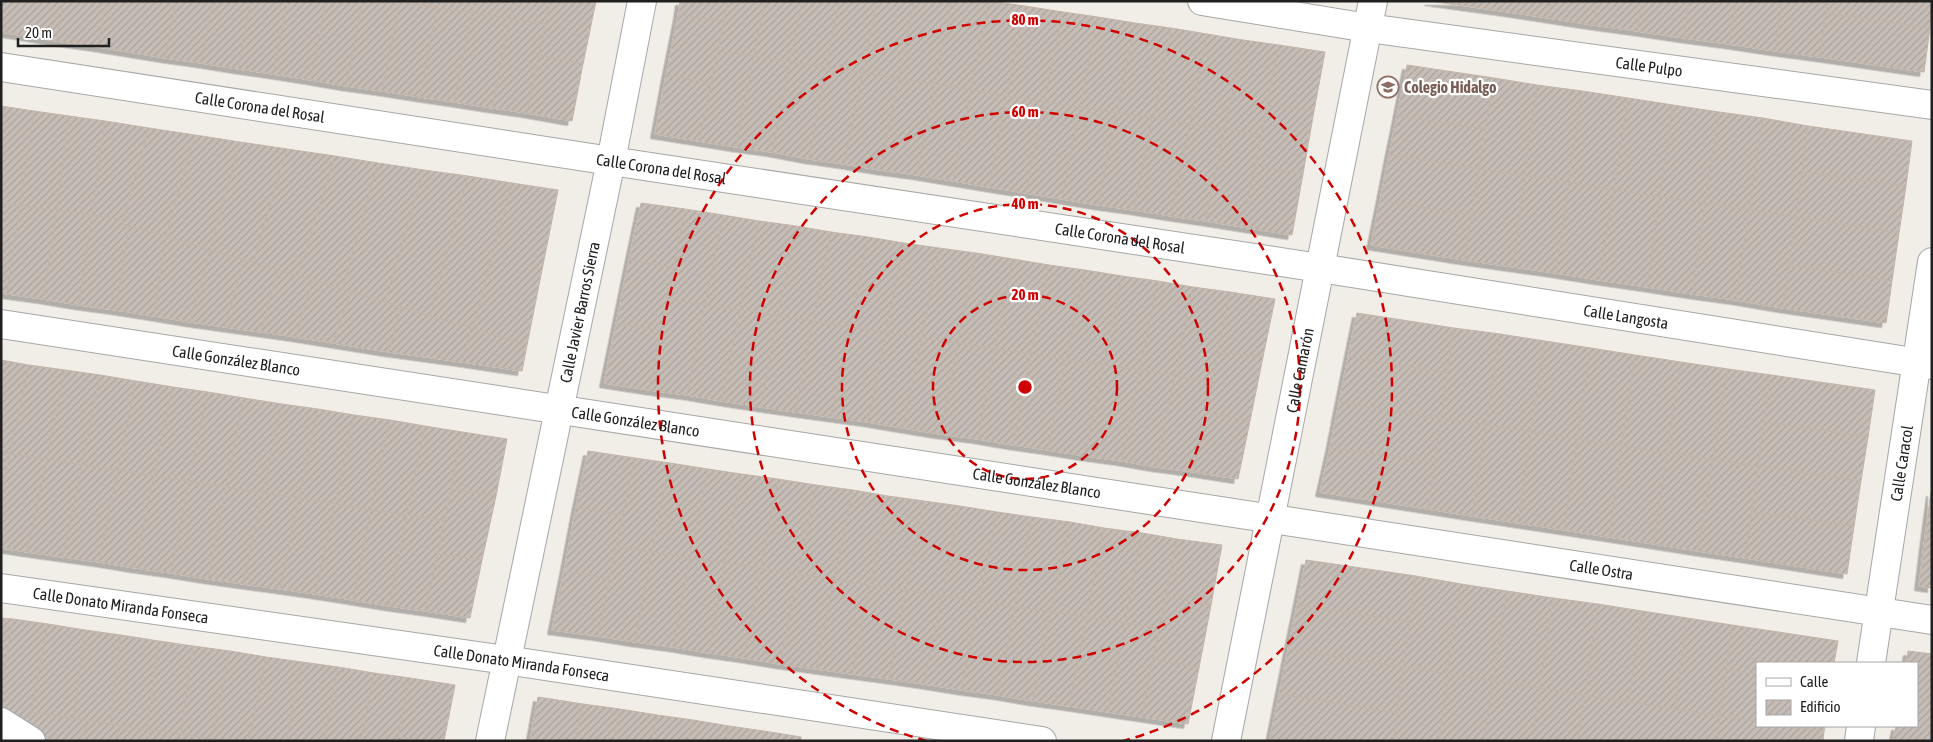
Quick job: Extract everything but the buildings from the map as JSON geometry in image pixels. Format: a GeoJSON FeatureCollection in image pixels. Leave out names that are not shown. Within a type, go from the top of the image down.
{"type":"FeatureCollection","features":[{"type":"Feature","properties":{"kind":"street","name":"Calle Javier Barros Sierra"},"geometry":{"type":"LineString","coordinates":[[490,741],[642,1]]}},
{"type":"Feature","properties":{"kind":"street","name":"Calle Pulpo"},"geometry":{"type":"LineString","coordinates":[[1202,1],[1368,28],[1932,105]]}},
{"type":"Feature","properties":{"kind":"street","name":"Calle Camarón"},"geometry":{"type":"LineString","coordinates":[[1226,741],[1373,1]]}},
{"type":"Feature","properties":{"kind":"street","name":"Calle Corona del Rosal"},"geometry":{"type":"LineString","coordinates":[[1,66],[610,161],[1320,268]]}},
{"type":"Feature","properties":{"kind":"street","name":"Calle Caracol"},"geometry":{"type":"LineString","coordinates":[[1871,662],[1878,612],[1924,364],[1932,262]]}},
{"type":"Feature","properties":{"kind":"street","name":"Calle Langosta"},"geometry":{"type":"LineString","coordinates":[[1320,268],[1924,364]]}},
{"type":"Feature","properties":{"kind":"street","name":"Calle González Blanco"},"geometry":{"type":"LineString","coordinates":[[1,324],[1270,519]]}},
{"type":"Feature","properties":{"kind":"street","name":"Calle Ostra"},"geometry":{"type":"LineString","coordinates":[[1270,519],[1932,620]]}},
{"type":"Feature","properties":{"kind":"street","name":"Calle Donato Miranda Fonseca"},"geometry":{"type":"LineString","coordinates":[[1,588],[506,660],[1042,741]]}},
{"type":"Feature","properties":{"kind":"street"},"geometry":{"type":"LineString","coordinates":[[1,722],[31,741]]}},
{"type":"Feature","properties":{"kind":"street"},"geometry":{"type":"LineString","coordinates":[[1859,741],[1861,727]]}},
{"type":"Feature","properties":{"kind":"place","name":"Colegio Hidalgo"},"geometry":{"type":"Point","coordinates":[1388,87]}}]}
